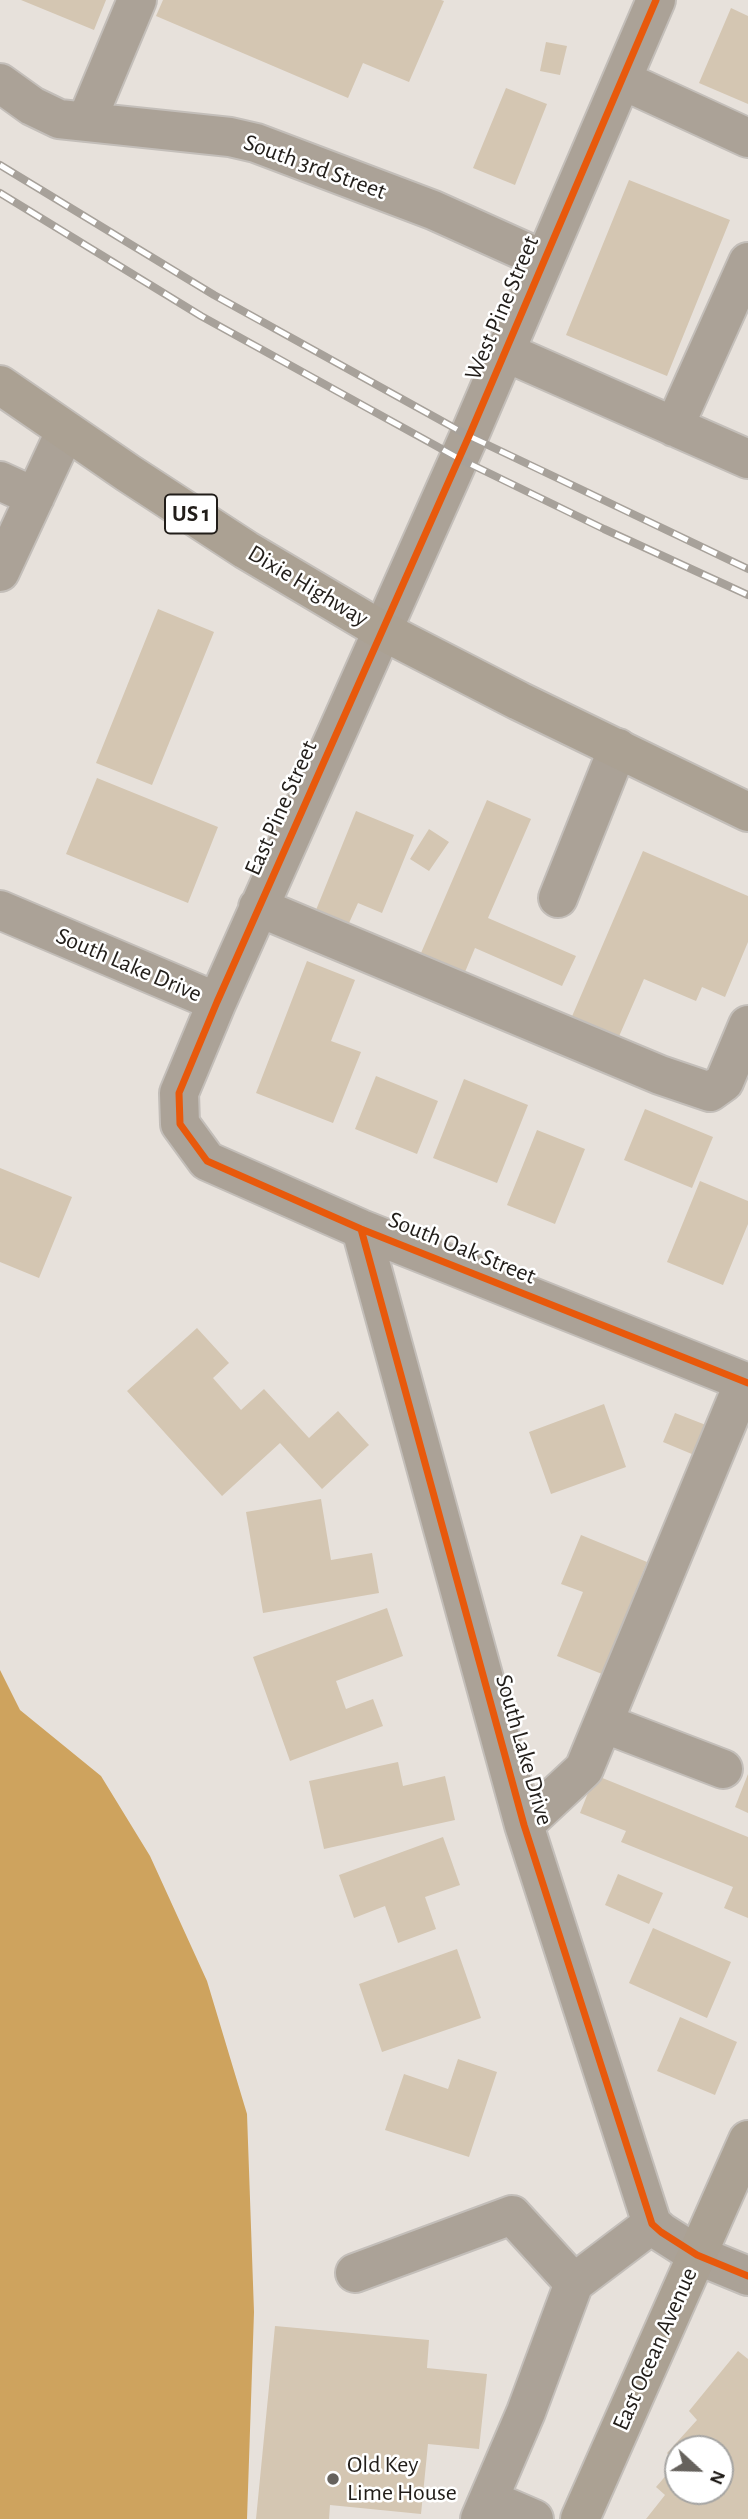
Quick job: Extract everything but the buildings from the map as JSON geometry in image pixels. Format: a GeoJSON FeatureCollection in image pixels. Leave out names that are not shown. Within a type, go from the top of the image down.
{"type":"FeatureCollection","features":[{"type":"Feature","properties":{"kind":"main road","name":"Dixie Highway"},"geometry":{"type":"LineString","coordinates":[[0,385],[65,432],[246,550],[381,631],[748,811]]}},
{"type":"Feature","properties":{"kind":"main road","name":"East Ocean Avenue"},"geometry":{"type":"LineString","coordinates":[[580,2519],[748,2140]]}},
{"type":"Feature","properties":{"kind":"street"},"geometry":{"type":"LineString","coordinates":[[86,122],[138,0]]}},
{"type":"Feature","properties":{"kind":"street","name":"West Pine Street"},"geometry":{"type":"LineString","coordinates":[[381,631],[505,352],[656,0]]}},
{"type":"Feature","properties":{"kind":"street"},"geometry":{"type":"LineString","coordinates":[[622,80],[748,138]]}},
{"type":"Feature","properties":{"kind":"street","name":"South 3rd Street"},"geometry":{"type":"LineString","coordinates":[[0,83],[32,106],[59,119],[230,137],[256,143],[433,210],[544,260]]}},
{"type":"Feature","properties":{"kind":"street"},"geometry":{"type":"LineString","coordinates":[[674,427],[748,262]]}},
{"type":"Feature","properties":{"kind":"street"},"geometry":{"type":"LineString","coordinates":[[505,352],[748,459]]}},
{"type":"Feature","properties":{"kind":"street"},"geometry":{"type":"LineString","coordinates":[[0,572],[65,432]]}},
{"type":"Feature","properties":{"kind":"street"},"geometry":{"type":"LineString","coordinates":[[0,481],[35,497]]}},
{"type":"Feature","properties":{"kind":"street","name":"East Pine Street"},"geometry":{"type":"LineString","coordinates":[[216,1002],[381,631]]}},
{"type":"Feature","properties":{"kind":"street"},"geometry":{"type":"LineString","coordinates":[[558,898],[618,748]]}},
{"type":"Feature","properties":{"kind":"street"},"geometry":{"type":"LineString","coordinates":[[258,906],[660,1075],[710,1092],[724,1082],[748,1025]]}},
{"type":"Feature","properties":{"kind":"street","name":"South Lake Drive"},"geometry":{"type":"LineString","coordinates":[[0,910],[216,1002],[178,1093],[180,1124]]}},
{"type":"Feature","properties":{"kind":"street","name":"South Oak Street"},"geometry":{"type":"LineString","coordinates":[[180,1124],[207,1161],[360,1229],[746,1382]]}},
{"type":"Feature","properties":{"kind":"street","name":"South Lake Drive"},"geometry":{"type":"LineString","coordinates":[[360,1229],[524,1825],[652,2224]]}},
{"type":"Feature","properties":{"kind":"street"},"geometry":{"type":"LineString","coordinates":[[524,1825],[584,1769],[746,1382]]}},
{"type":"Feature","properties":{"kind":"street"},"geometry":{"type":"LineString","coordinates":[[603,1723],[723,1769]]}},
{"type":"Feature","properties":{"kind":"street"},"geometry":{"type":"LineString","coordinates":[[355,2273],[512,2216],[574,2283]]}},
{"type":"Feature","properties":{"kind":"street"},"geometry":{"type":"LineString","coordinates":[[534,2519],[485,2509],[526,2413],[574,2283],[652,2224],[697,2255],[748,2276]]}},
{"type":"Feature","properties":{"kind":"shaded area"},"geometry":{"type":"Polygon","coordinates":[[[0,1670],[20,1710],[101,1776],[150,1856],[207,1981],[247,2114],[254,2312],[247,2519],[0,2519],[0,1670]]]}},
{"type":"Feature","properties":{"kind":"railway"},"geometry":{"type":"LineString","coordinates":[[0,165],[214,295],[469,436],[748,569]]}},
{"type":"Feature","properties":{"kind":"railway"},"geometry":{"type":"LineString","coordinates":[[0,193],[201,316],[458,458],[748,595]]}},
{"type":"Feature","properties":{"kind":"cycle path"},"geometry":{"type":"LineString","coordinates":[[656,0],[469,436],[217,1002],[179,1093],[180,1124],[207,1161],[361,1229],[748,1383]]}},
{"type":"Feature","properties":{"kind":"cycle path"},"geometry":{"type":"LineString","coordinates":[[361,1229],[524,1825],[652,2224],[697,2255],[748,2276]]}},
{"type":"Feature","properties":{"kind":"place","name":"Old Key Lime House"},"geometry":{"type":"Point","coordinates":[333,2479]}}]}
